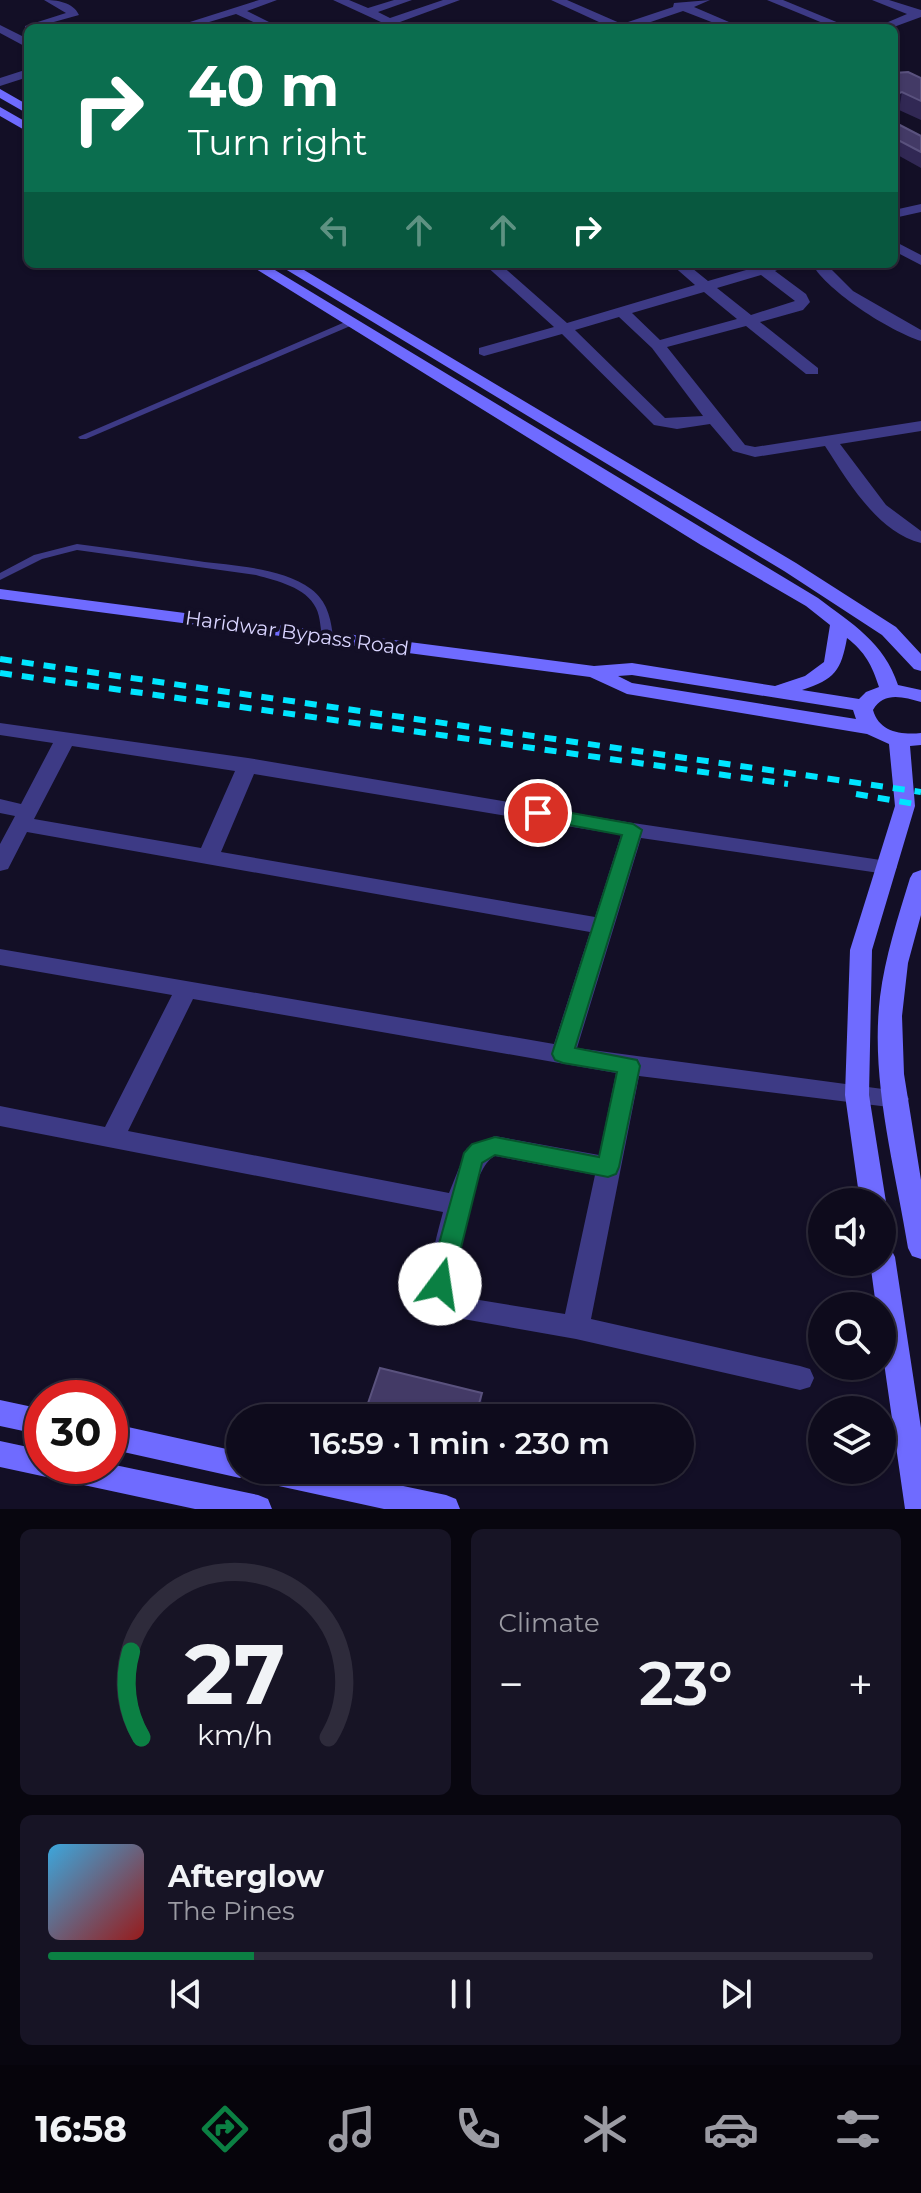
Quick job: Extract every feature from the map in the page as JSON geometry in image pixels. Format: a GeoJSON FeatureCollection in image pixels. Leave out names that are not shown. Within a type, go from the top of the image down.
{"type":"FeatureCollection","features":[{"type":"Feature","properties":{"kind":"main road"},"geometry":{"type":"LineString","coordinates":[[0,93],[24,108]]}},
{"type":"Feature","properties":{"kind":"main road"},"geometry":{"type":"LineString","coordinates":[[0,111],[24,126]]}},
{"type":"Feature","properties":{"kind":"main road"},"geometry":{"type":"LineString","coordinates":[[262,268],[840,621],[869,646],[882,666],[890,691]]}},
{"type":"Feature","properties":{"kind":"main road"},"geometry":{"type":"LineString","coordinates":[[291,268],[790,567],[889,631],[921,665]]}},
{"type":"Feature","properties":{"kind":"main road","name":"Haridwar Bypass Road"},"geometry":{"type":"LineString","coordinates":[[0,594],[594,672],[632,669],[864,706]]}},
{"type":"Feature","properties":{"kind":"main road"},"geometry":{"type":"LineString","coordinates":[[778,691],[812,680],[833,664],[840,621]]}},
{"type":"Feature","properties":{"kind":"main road","name":"Haridwar Bypass Road"},"geometry":{"type":"LineString","coordinates":[[594,672],[627,688],[871,728],[910,739]]}},
{"type":"Feature","properties":{"kind":"main road"},"geometry":{"type":"LineString","coordinates":[[871,728],[865,719],[864,706],[874,696],[890,691],[921,696]]}},
{"type":"Feature","properties":{"kind":"main road"},"geometry":{"type":"LineString","coordinates":[[871,1188],[857,1095],[861,950],[905,806],[910,739]]}},
{"type":"Feature","properties":{"kind":"main road"},"geometry":{"type":"LineString","coordinates":[[921,878],[895,976],[890,1015],[897,1099],[921,1248]]}},
{"type":"Feature","properties":{"kind":"main road"},"geometry":{"type":"LineString","coordinates":[[885,1276],[919,1509]]}},
{"type":"Feature","properties":{"kind":"main road"},"geometry":{"type":"LineString","coordinates":[[0,1413],[24,1418]]}},
{"type":"Feature","properties":{"kind":"main road"},"geometry":{"type":"LineString","coordinates":[[128,1440],[226,1462]]}},
{"type":"Feature","properties":{"kind":"main road"},"geometry":{"type":"LineString","coordinates":[[0,1454],[24,1459]]}},
{"type":"Feature","properties":{"kind":"main road"},"geometry":{"type":"LineString","coordinates":[[128,1481],[258,1509]]}},
{"type":"Feature","properties":{"kind":"main road"},"geometry":{"type":"LineString","coordinates":[[330,1484],[446,1509]]}},
{"type":"Feature","properties":{"kind":"street"},"geometry":{"type":"LineString","coordinates":[[43,24],[73,15],[50,0]]}},
{"type":"Feature","properties":{"kind":"street"},"geometry":{"type":"LineString","coordinates":[[190,24],[271,0]]}},
{"type":"Feature","properties":{"kind":"street"},"geometry":{"type":"LineString","coordinates":[[339,0],[395,24]]}},
{"type":"Feature","properties":{"kind":"street"},"geometry":{"type":"LineString","coordinates":[[367,12],[406,0]]}},
{"type":"Feature","properties":{"kind":"street"},"geometry":{"type":"LineString","coordinates":[[390,22],[454,0]]}},
{"type":"Feature","properties":{"kind":"street"},"geometry":{"type":"LineString","coordinates":[[557,0],[613,24]]}},
{"type":"Feature","properties":{"kind":"street"},"geometry":{"type":"LineString","coordinates":[[666,0],[727,24]]}},
{"type":"Feature","properties":{"kind":"street"},"geometry":{"type":"LineString","coordinates":[[634,24],[704,0]]}},
{"type":"Feature","properties":{"kind":"street"},"geometry":{"type":"LineString","coordinates":[[773,0],[835,24]]}},
{"type":"Feature","properties":{"kind":"street"},"geometry":{"type":"LineString","coordinates":[[878,0],[919,14]]}},
{"type":"Feature","properties":{"kind":"street"},"geometry":{"type":"LineString","coordinates":[[237,10],[267,24]]}},
{"type":"Feature","properties":{"kind":"street"},"geometry":{"type":"LineString","coordinates":[[891,24],[919,14]]}},
{"type":"Feature","properties":{"kind":"street"},"geometry":{"type":"LineString","coordinates":[[5,31],[24,42]]}},
{"type":"Feature","properties":{"kind":"street"},"geometry":{"type":"LineString","coordinates":[[0,82],[24,74]]}},
{"type":"Feature","properties":{"kind":"street"},"geometry":{"type":"LineString","coordinates":[[898,213],[921,208]]}},
{"type":"Feature","properties":{"kind":"street"},"geometry":{"type":"LineString","coordinates":[[898,213],[921,220]]}},
{"type":"Feature","properties":{"kind":"street"},"geometry":{"type":"LineString","coordinates":[[898,247],[921,248]]}},
{"type":"Feature","properties":{"kind":"street"},"geometry":{"type":"LineString","coordinates":[[898,248],[921,261]]}},
{"type":"Feature","properties":{"kind":"street"},"geometry":{"type":"LineString","coordinates":[[496,268],[566,330],[660,422],[677,424],[714,419]]}},
{"type":"Feature","properties":{"kind":"street"},"geometry":{"type":"LineString","coordinates":[[683,268],[812,371]]}},
{"type":"Feature","properties":{"kind":"street"},"geometry":{"type":"LineString","coordinates":[[484,351],[623,313],[757,268]]}},
{"type":"Feature","properties":{"kind":"street"},"geometry":{"type":"LineString","coordinates":[[657,345],[752,321],[798,307],[803,302],[801,297],[761,268]]}},
{"type":"Feature","properties":{"kind":"street"},"geometry":{"type":"LineString","coordinates":[[820,268],[823,275],[836,285],[921,336]]}},
{"type":"Feature","properties":{"kind":"street"},"geometry":{"type":"LineString","coordinates":[[623,313],[657,345],[732,442],[746,451],[831,442],[921,426]]}},
{"type":"Feature","properties":{"kind":"street"},"geometry":{"type":"LineString","coordinates":[[831,442],[865,494],[886,515],[921,538]]}},
{"type":"Feature","properties":{"kind":"street"},"geometry":{"type":"LineString","coordinates":[[0,729],[248,765],[633,830],[886,867]]}},
{"type":"Feature","properties":{"kind":"street"},"geometry":{"type":"LineString","coordinates":[[0,864],[65,740]]}},
{"type":"Feature","properties":{"kind":"street"},"geometry":{"type":"LineString","coordinates":[[208,857],[248,765]]}},
{"type":"Feature","properties":{"kind":"street"},"geometry":{"type":"LineString","coordinates":[[0,806],[25,818],[208,857],[603,926]]}},
{"type":"Feature","properties":{"kind":"street"},"geometry":{"type":"LineString","coordinates":[[563,1054],[633,830]]}},
{"type":"Feature","properties":{"kind":"street"},"geometry":{"type":"LineString","coordinates":[[0,957],[629,1066],[897,1099]]}},
{"type":"Feature","properties":{"kind":"street"},"geometry":{"type":"LineString","coordinates":[[112,1138],[186,989]]}},
{"type":"Feature","properties":{"kind":"street"},"geometry":{"type":"LineString","coordinates":[[576,1327],[629,1066]]}},
{"type":"Feature","properties":{"kind":"street"},"geometry":{"type":"LineString","coordinates":[[0,1116],[459,1205]]}},
{"type":"Feature","properties":{"kind":"street"},"geometry":{"type":"LineString","coordinates":[[608,1167],[495,1146],[480,1151],[472,1160],[459,1205],[440,1284],[442,1299],[455,1308],[576,1327],[800,1378]]}},
{"type":"Feature","properties":{"kind":"lane"},"geometry":{"type":"LineString","coordinates":[[83,437],[352,322]]}},
{"type":"Feature","properties":{"kind":"lane"},"geometry":{"type":"LineString","coordinates":[[0,577],[38,557],[77,547],[256,572],[283,579],[316,599],[323,606],[327,618],[327,637]]}},
{"type":"Feature","properties":{"kind":"building"},"geometry":{"type":"Polygon","coordinates":[[[908,72],[921,78],[921,101],[902,92],[898,94],[898,73],[908,72]]]}},
{"type":"Feature","properties":{"kind":"building"},"geometry":{"type":"Polygon","coordinates":[[[898,124],[921,136],[921,152],[898,140],[898,124]]]}},
{"type":"Feature","properties":{"kind":"building"},"geometry":{"type":"Polygon","coordinates":[[[380,1368],[482,1393],[479,1404],[368,1404],[380,1368]]]}},
{"type":"Feature","properties":{"kind":"railway"},"geometry":{"type":"LineString","coordinates":[[0,659],[921,792]]}},
{"type":"Feature","properties":{"kind":"railway"},"geometry":{"type":"LineString","coordinates":[[0,673],[788,784]]}},
{"type":"Feature","properties":{"kind":"railway"},"geometry":{"type":"LineString","coordinates":[[856,794],[921,805]]}},
{"type":"Feature","properties":{"kind":"route"},"geometry":{"type":"LineString","coordinates":[[440,1284],[472,1160],[480,1151],[495,1146],[608,1167],[619,1117],[629,1066],[563,1054],[633,830],[538,813]]}}]}
